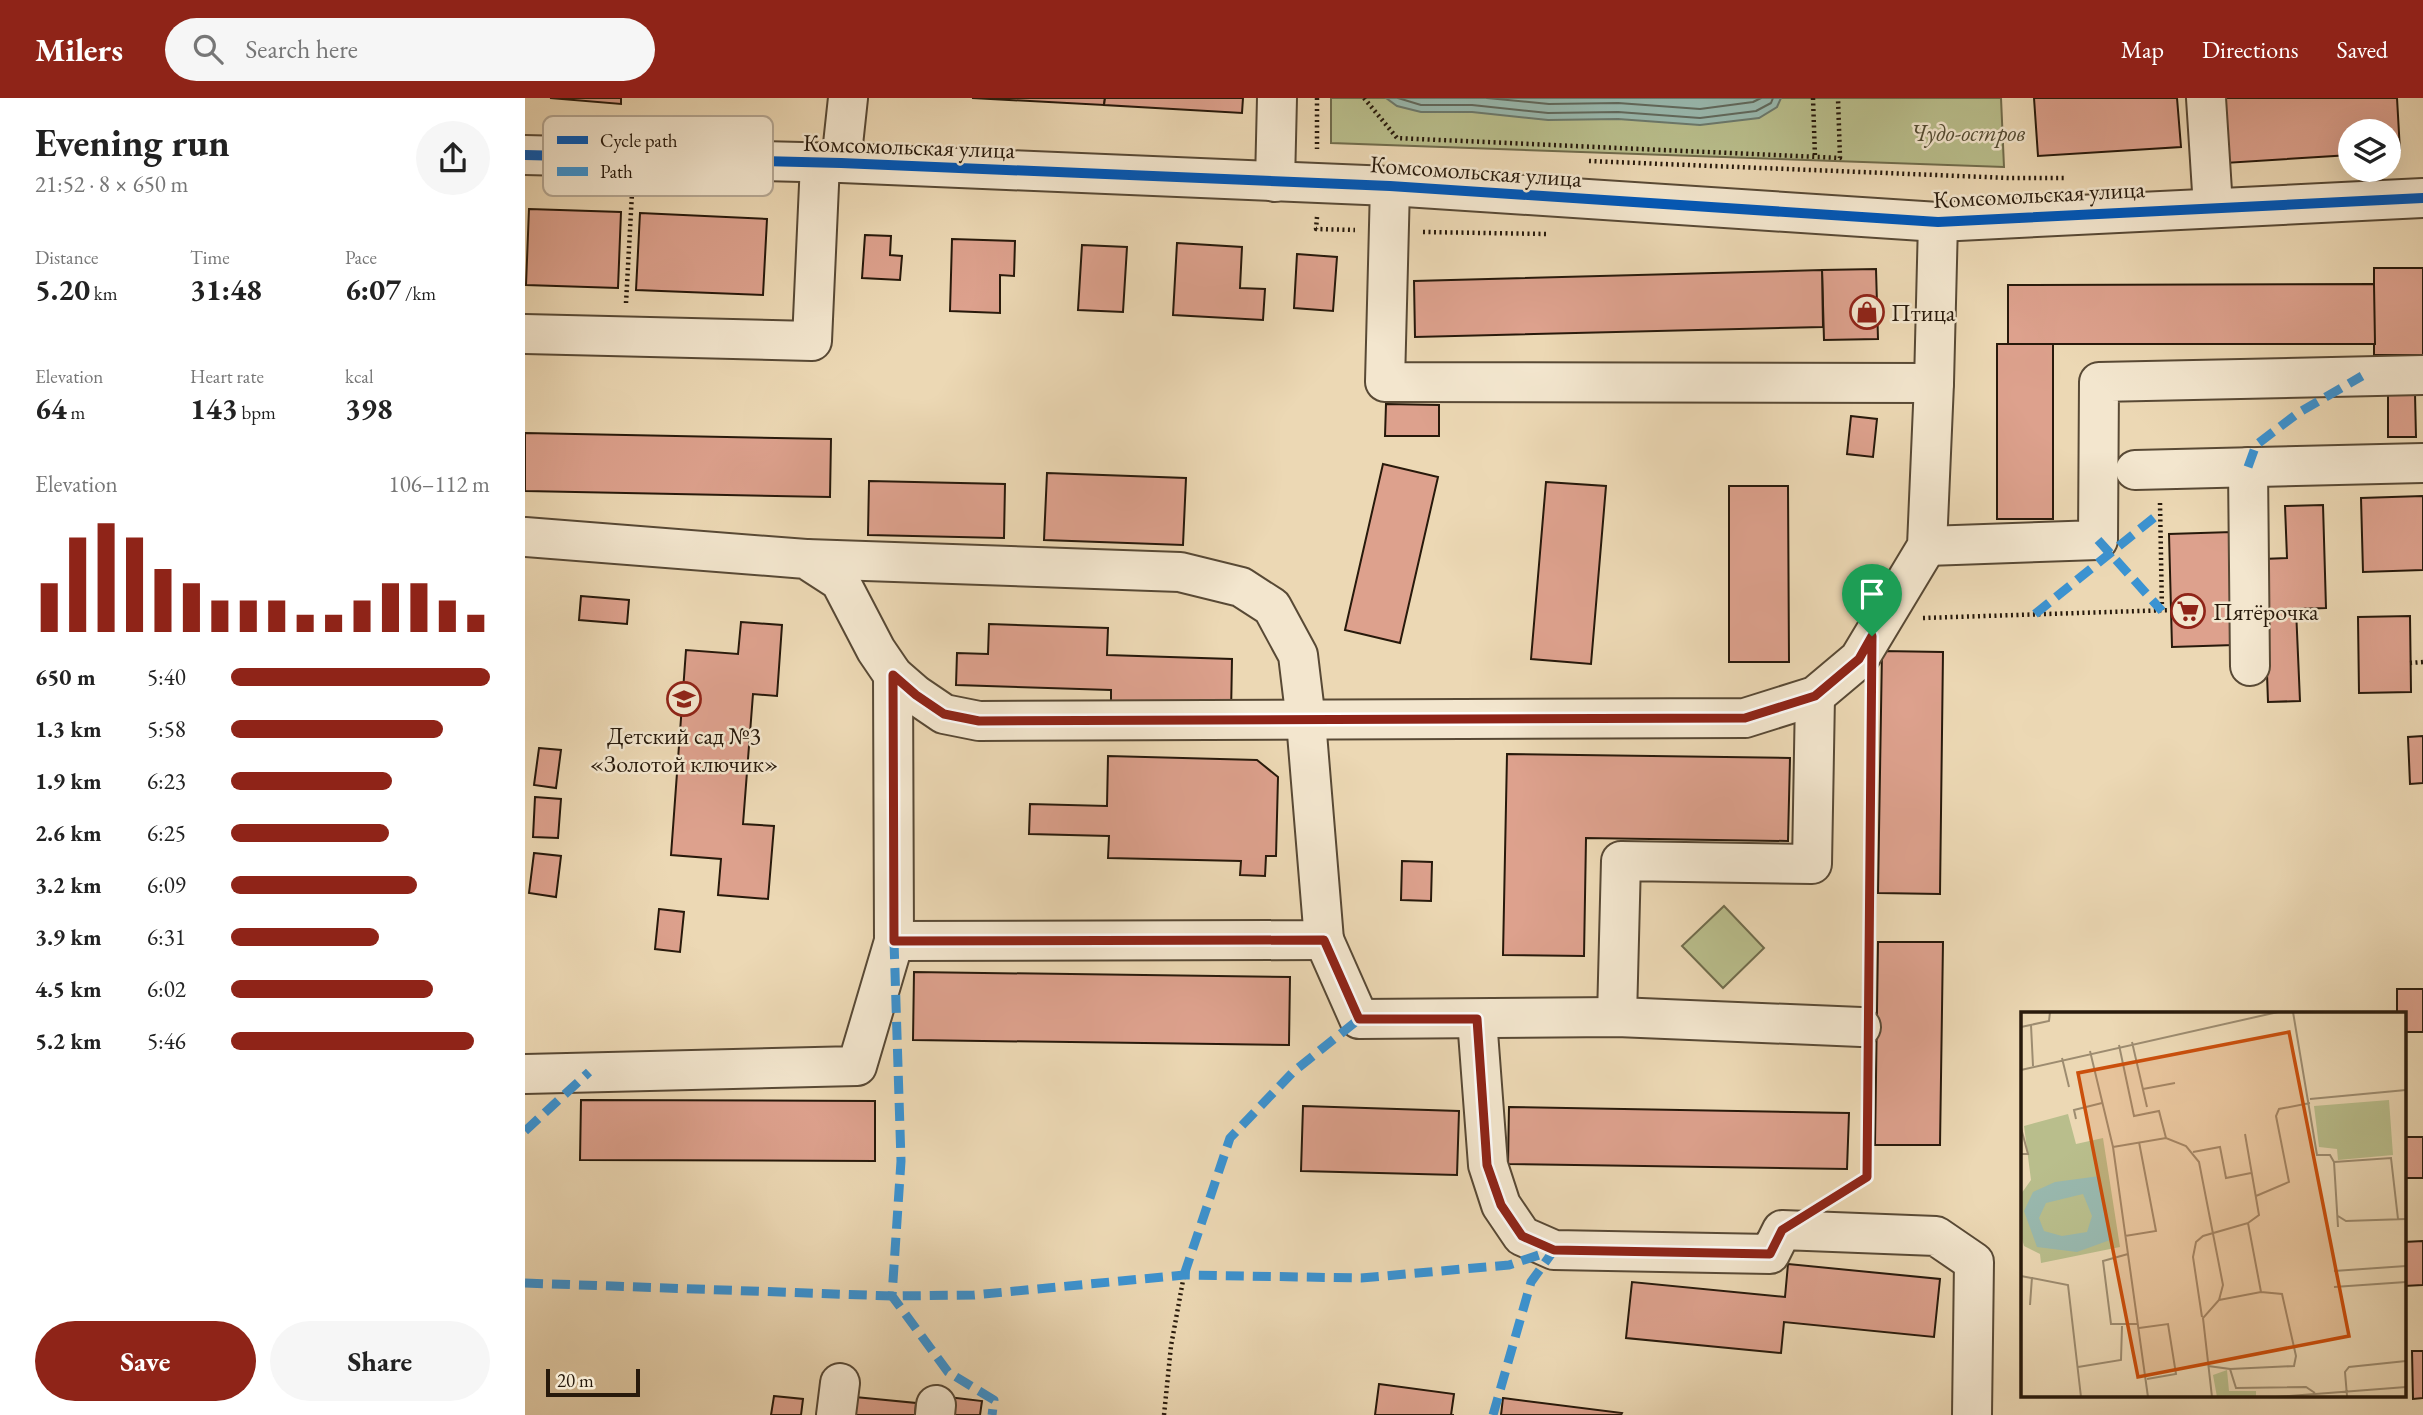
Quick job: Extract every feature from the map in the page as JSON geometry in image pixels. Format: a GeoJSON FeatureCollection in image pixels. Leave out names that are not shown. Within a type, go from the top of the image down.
{"type":"FeatureCollection","features":[{"type":"Feature","properties":{"kind":"street"},"geometry":{"type":"LineString","coordinates":[[525,334],[812,341],[831,163],[848,98]]}},
{"type":"Feature","properties":{"kind":"street"},"geometry":{"type":"LineString","coordinates":[[1275,182],[1277,98]]}},
{"type":"Feature","properties":{"kind":"street"},"geometry":{"type":"LineString","coordinates":[[2206,98],[2213,207]]}},
{"type":"Feature","properties":{"kind":"street","name":"Комсомольская улица"},"geometry":{"type":"LineString","coordinates":[[525,155],[543,155]]}},
{"type":"Feature","properties":{"kind":"street","name":"Комсомольская улица"},"geometry":{"type":"LineString","coordinates":[[773,161],[1389,186],[1938,222],[2423,198]]}},
{"type":"Feature","properties":{"kind":"street"},"geometry":{"type":"LineString","coordinates":[[1389,186],[1385,382],[1934,383]]}},
{"type":"Feature","properties":{"kind":"street"},"geometry":{"type":"LineString","coordinates":[[806,559],[841,582],[876,650],[893,675],[944,714],[979,721],[1745,718],[1815,696],[1859,659],[1927,546],[1938,222]]}},
{"type":"Feature","properties":{"kind":"street"},"geometry":{"type":"LineString","coordinates":[[1927,546],[2098,540],[2099,382],[2423,375]]}},
{"type":"Feature","properties":{"kind":"street"},"geometry":{"type":"LineString","coordinates":[[2147,470],[2423,463]]}},
{"type":"Feature","properties":{"kind":"street"},"geometry":{"type":"LineString","coordinates":[[2248,467],[2250,666]]}},
{"type":"Feature","properties":{"kind":"street"},"geometry":{"type":"LineString","coordinates":[[525,537],[806,559],[1180,572],[1241,587],[1272,607],[1298,655],[1307,721],[1324,940],[1359,1019],[1617,1017],[1866,1025]]}},
{"type":"Feature","properties":{"kind":"street"},"geometry":{"type":"LineString","coordinates":[[525,1074],[856,1066],[894,941],[893,675]]}},
{"type":"Feature","properties":{"kind":"street"},"geometry":{"type":"LineString","coordinates":[[1617,1017],[1621,861],[1812,864],[1815,696]]}},
{"type":"Feature","properties":{"kind":"street"},"geometry":{"type":"LineString","coordinates":[[894,941],[1324,940]]}},
{"type":"Feature","properties":{"kind":"street"},"geometry":{"type":"LineString","coordinates":[[1477,1019],[1487,1165],[1501,1205],[1522,1236],[1554,1250],[1770,1254],[1782,1230],[1936,1236],[1974,1262],[1972,1415]]}},
{"type":"Feature","properties":{"kind":"path"},"geometry":{"type":"LineString","coordinates":[[1364,98],[1397,138],[1840,159],[1838,98]]}},
{"type":"Feature","properties":{"kind":"path"},"geometry":{"type":"LineString","coordinates":[[1813,98],[1815,157]]}},
{"type":"Feature","properties":{"kind":"path"},"geometry":{"type":"LineString","coordinates":[[1317,150],[1331,150]]}},
{"type":"Feature","properties":{"kind":"path"},"geometry":{"type":"LineString","coordinates":[[1580,161],[2009,178],[2077,177]]}},
{"type":"Feature","properties":{"kind":"path"},"geometry":{"type":"LineString","coordinates":[[625,337],[632,196]]}},
{"type":"Feature","properties":{"kind":"path"},"geometry":{"type":"LineString","coordinates":[[2147,470],[2162,611]]}},
{"type":"Feature","properties":{"kind":"path"},"geometry":{"type":"LineString","coordinates":[[1883,619],[2171,610]]}},
{"type":"Feature","properties":{"kind":"path"},"geometry":{"type":"LineString","coordinates":[[2410,663],[2423,662]]}},
{"type":"Feature","properties":{"kind":"path"},"geometry":{"type":"LineString","coordinates":[[1835,1197],[1867,1177],[1866,1025],[1872,692]]}},
{"type":"Feature","properties":{"kind":"path"},"geometry":{"type":"LineString","coordinates":[[1164,1415],[1171,1346],[1184,1275]]}},
{"type":"Feature","properties":{"kind":"green space","name":"Чудо-остров"},"geometry":{"type":"Polygon","coordinates":[[[1331,98],[2001,98],[2004,167],[1331,143],[1331,98]]]}},
{"type":"Feature","properties":{"kind":"green space"},"geometry":{"type":"Polygon","coordinates":[[[1724,906],[1764,948],[1723,988],[1682,946],[1724,906]]]}},
{"type":"Feature","properties":{"kind":"water"},"geometry":{"type":"Polygon","coordinates":[[[1386,98],[1781,98],[1777,107],[1759,118],[1700,125],[1618,119],[1548,120],[1472,112],[1421,112],[1397,106],[1386,98]]]}},
{"type":"Feature","properties":{"kind":"building"},"geometry":{"type":"Polygon","coordinates":[[[550,98],[621,98],[621,104],[550,98]]]}},
{"type":"Feature","properties":{"kind":"building"},"geometry":{"type":"Polygon","coordinates":[[[972,98],[1105,98],[1104,105],[972,98]]]}},
{"type":"Feature","properties":{"kind":"building"},"geometry":{"type":"Polygon","coordinates":[[[1105,98],[1243,98],[1242,113],[1104,105],[1105,98]]]}},
{"type":"Feature","properties":{"kind":"building"},"geometry":{"type":"Polygon","coordinates":[[[2034,98],[2177,98],[2181,147],[2038,156],[2034,98]]]}},
{"type":"Feature","properties":{"kind":"building"},"geometry":{"type":"Polygon","coordinates":[[[2220,98],[2397,98],[2398,119],[2338,119],[2338,156],[2225,163],[2220,98]]]}},
{"type":"Feature","properties":{"kind":"building"},"geometry":{"type":"Polygon","coordinates":[[[529,209],[621,212],[618,288],[526,285],[529,209]]]}},
{"type":"Feature","properties":{"kind":"building"},"geometry":{"type":"Polygon","coordinates":[[[640,213],[767,219],[763,295],[636,290],[640,213]]]}},
{"type":"Feature","properties":{"kind":"building"},"geometry":{"type":"Polygon","coordinates":[[[865,235],[891,236],[890,255],[902,256],[900,280],[862,278],[865,235]]]}},
{"type":"Feature","properties":{"kind":"building"},"geometry":{"type":"Polygon","coordinates":[[[952,239],[1015,241],[1014,276],[1000,275],[1000,313],[950,311],[952,239]]]}},
{"type":"Feature","properties":{"kind":"building"},"geometry":{"type":"Polygon","coordinates":[[[1177,243],[1242,247],[1240,288],[1265,289],[1263,320],[1173,315],[1177,243]]]}},
{"type":"Feature","properties":{"kind":"building"},"geometry":{"type":"Polygon","coordinates":[[[1082,245],[1127,247],[1123,312],[1078,310],[1082,245]]]}},
{"type":"Feature","properties":{"kind":"building"},"geometry":{"type":"Polygon","coordinates":[[[1297,254],[1337,257],[1333,311],[1294,308],[1297,254]]]}},
{"type":"Feature","properties":{"kind":"building"},"geometry":{"type":"Polygon","coordinates":[[[2374,268],[2423,268],[2423,355],[2374,355],[2374,268]]]}},
{"type":"Feature","properties":{"kind":"building"},"geometry":{"type":"Polygon","coordinates":[[[1876,269],[1878,339],[1824,340],[1822,270],[1876,269]]]}},
{"type":"Feature","properties":{"kind":"building"},"geometry":{"type":"Polygon","coordinates":[[[1822,270],[1823,327],[1415,337],[1414,281],[1822,270]]]}},
{"type":"Feature","properties":{"kind":"building"},"geometry":{"type":"Polygon","coordinates":[[[2374,284],[2375,344],[2008,344],[2008,285],[2374,284]]]}},
{"type":"Feature","properties":{"kind":"building"},"geometry":{"type":"Polygon","coordinates":[[[1997,344],[2053,344],[2053,519],[1997,519],[1997,344]]]}},
{"type":"Feature","properties":{"kind":"building"},"geometry":{"type":"Polygon","coordinates":[[[2415,394],[2416,437],[2388,437],[2388,395],[2415,394]]]}},
{"type":"Feature","properties":{"kind":"building"},"geometry":{"type":"Polygon","coordinates":[[[1386,404],[1439,405],[1439,436],[1385,436],[1386,404]]]}},
{"type":"Feature","properties":{"kind":"building"},"geometry":{"type":"Polygon","coordinates":[[[1851,416],[1877,419],[1873,457],[1847,454],[1851,416]]]}},
{"type":"Feature","properties":{"kind":"building"},"geometry":{"type":"Polygon","coordinates":[[[525,433],[831,439],[830,497],[525,491],[525,433]]]}},
{"type":"Feature","properties":{"kind":"building"},"geometry":{"type":"Polygon","coordinates":[[[1383,464],[1438,477],[1400,643],[1345,630],[1383,464]]]}},
{"type":"Feature","properties":{"kind":"building"},"geometry":{"type":"Polygon","coordinates":[[[1047,473],[1186,478],[1183,545],[1044,540],[1047,473]]]}},
{"type":"Feature","properties":{"kind":"building"},"geometry":{"type":"Polygon","coordinates":[[[869,481],[1005,484],[1004,538],[868,535],[869,481]]]}},
{"type":"Feature","properties":{"kind":"building"},"geometry":{"type":"Polygon","coordinates":[[[1546,482],[1606,486],[1591,664],[1531,659],[1546,482]]]}},
{"type":"Feature","properties":{"kind":"building"},"geometry":{"type":"Polygon","coordinates":[[[1729,486],[1788,486],[1789,662],[1729,662],[1729,486]]]}},
{"type":"Feature","properties":{"kind":"building"},"geometry":{"type":"Polygon","coordinates":[[[2423,496],[2423,570],[2363,572],[2361,498],[2423,496]]]}},
{"type":"Feature","properties":{"kind":"building"},"geometry":{"type":"Polygon","coordinates":[[[2323,505],[2326,608],[2296,609],[2300,701],[2268,702],[2263,559],[2287,558],[2285,506],[2323,505]]]}},
{"type":"Feature","properties":{"kind":"building"},"geometry":{"type":"Polygon","coordinates":[[[2232,532],[2234,645],[2172,647],[2169,534],[2232,532]]]}},
{"type":"Feature","properties":{"kind":"building"},"geometry":{"type":"Polygon","coordinates":[[[581,596],[629,600],[627,624],[579,620],[581,596]]]}},
{"type":"Feature","properties":{"kind":"building"},"geometry":{"type":"Polygon","coordinates":[[[2410,616],[2411,692],[2359,693],[2358,617],[2410,616]]]}},
{"type":"Feature","properties":{"kind":"building"},"geometry":{"type":"Polygon","coordinates":[[[741,622],[782,625],[777,696],[753,694],[743,824],[774,826],[768,899],[718,895],[721,859],[671,855],[686,650],[738,654],[741,622]]]}},
{"type":"Feature","properties":{"kind":"building"},"geometry":{"type":"Polygon","coordinates":[[[989,624],[1108,628],[1107,655],[1232,659],[1231,715],[1111,711],[1111,690],[956,685],[957,653],[988,654],[989,624]]]}},
{"type":"Feature","properties":{"kind":"building"},"geometry":{"type":"Polygon","coordinates":[[[1882,651],[1943,652],[1940,894],[1878,893],[1882,651]]]}},
{"type":"Feature","properties":{"kind":"building"},"geometry":{"type":"Polygon","coordinates":[[[2423,736],[2423,783],[2410,784],[2408,737],[2423,736]]]}},
{"type":"Feature","properties":{"kind":"building"},"geometry":{"type":"Polygon","coordinates":[[[539,748],[561,750],[556,788],[534,785],[539,748]]]}},
{"type":"Feature","properties":{"kind":"building"},"geometry":{"type":"Polygon","coordinates":[[[1507,754],[1790,758],[1788,841],[1586,838],[1584,956],[1503,955],[1507,754]]]}},
{"type":"Feature","properties":{"kind":"building"},"geometry":{"type":"Polygon","coordinates":[[[1108,756],[1257,760],[1278,777],[1276,856],[1266,856],[1265,876],[1240,875],[1241,861],[1108,858],[1109,836],[1029,834],[1030,804],[1107,806],[1108,756]]]}},
{"type":"Feature","properties":{"kind":"building"},"geometry":{"type":"Polygon","coordinates":[[[535,797],[561,799],[558,838],[533,837],[535,797]]]}},
{"type":"Feature","properties":{"kind":"building"},"geometry":{"type":"Polygon","coordinates":[[[534,853],[561,856],[556,897],[529,893],[534,853]]]}},
{"type":"Feature","properties":{"kind":"building"},"geometry":{"type":"Polygon","coordinates":[[[1402,861],[1432,862],[1431,901],[1401,900],[1402,861]]]}},
{"type":"Feature","properties":{"kind":"building"},"geometry":{"type":"Polygon","coordinates":[[[659,909],[684,912],[680,952],[655,949],[659,909]]]}},
{"type":"Feature","properties":{"kind":"building"},"geometry":{"type":"Polygon","coordinates":[[[1878,942],[1943,942],[1940,1145],[1875,1145],[1878,942]]]}},
{"type":"Feature","properties":{"kind":"building"},"geometry":{"type":"Polygon","coordinates":[[[914,972],[1290,977],[1289,1045],[913,1040],[914,972]]]}},
{"type":"Feature","properties":{"kind":"building"},"geometry":{"type":"Polygon","coordinates":[[[2397,989],[2423,989],[2423,1032],[2406,1032],[2406,1012],[2397,1012],[2397,989]]]}},
{"type":"Feature","properties":{"kind":"building"},"geometry":{"type":"Polygon","coordinates":[[[581,1100],[875,1101],[875,1161],[580,1160],[581,1100]]]}},
{"type":"Feature","properties":{"kind":"building"},"geometry":{"type":"Polygon","coordinates":[[[1303,1106],[1459,1111],[1457,1175],[1301,1171],[1303,1106]]]}},
{"type":"Feature","properties":{"kind":"building"},"geometry":{"type":"Polygon","coordinates":[[[1509,1107],[1849,1113],[1847,1169],[1508,1164],[1509,1107]]]}},
{"type":"Feature","properties":{"kind":"building"},"geometry":{"type":"Polygon","coordinates":[[[2406,1137],[2423,1137],[2423,1178],[2406,1178],[2406,1137]]]}},
{"type":"Feature","properties":{"kind":"building"},"geometry":{"type":"Polygon","coordinates":[[[2423,1241],[2423,1285],[2406,1286],[2406,1242],[2423,1241]]]}},
{"type":"Feature","properties":{"kind":"building"},"geometry":{"type":"Polygon","coordinates":[[[1788,1264],[1940,1279],[1934,1337],[1784,1322],[1781,1353],[1626,1338],[1632,1282],[1785,1297],[1788,1264]]]}},
{"type":"Feature","properties":{"kind":"building"},"geometry":{"type":"Polygon","coordinates":[[[2412,1351],[2423,1351],[2423,1398],[2413,1399],[2412,1351]]]}},
{"type":"Feature","properties":{"kind":"building"},"geometry":{"type":"Polygon","coordinates":[[[1379,1384],[1454,1394],[1451,1415],[1375,1415],[1379,1384]]]}},
{"type":"Feature","properties":{"kind":"building"},"geometry":{"type":"Polygon","coordinates":[[[774,1396],[803,1399],[801,1415],[771,1415],[774,1396]]]}},
{"type":"Feature","properties":{"kind":"building"},"geometry":{"type":"Polygon","coordinates":[[[855,1397],[916,1403],[915,1415],[853,1415],[855,1397]]]}},
{"type":"Feature","properties":{"kind":"building"},"geometry":{"type":"Polygon","coordinates":[[[948,1397],[982,1401],[980,1415],[946,1415],[948,1397]]]}},
{"type":"Feature","properties":{"kind":"building"},"geometry":{"type":"Polygon","coordinates":[[[1503,1398],[1622,1413],[1501,1415],[1503,1398]]]}},
{"type":"Feature","properties":{"kind":"marked path"},"geometry":{"type":"LineString","coordinates":[[2248,467],[2256,445],[2298,413],[2362,376]]}},
{"type":"Feature","properties":{"kind":"marked path"},"geometry":{"type":"LineString","coordinates":[[2035,614],[2161,512]]}},
{"type":"Feature","properties":{"kind":"marked path"},"geometry":{"type":"LineString","coordinates":[[2098,540],[2162,611]]}},
{"type":"Feature","properties":{"kind":"marked path"},"geometry":{"type":"LineString","coordinates":[[894,941],[901,1161],[892,1296],[948,1372],[994,1400],[992,1415]]}},
{"type":"Feature","properties":{"kind":"marked path"},"geometry":{"type":"LineString","coordinates":[[1184,1275],[1230,1138],[1293,1072],[1359,1019]]}},
{"type":"Feature","properties":{"kind":"marked path"},"geometry":{"type":"LineString","coordinates":[[525,1131],[589,1072]]}},
{"type":"Feature","properties":{"kind":"marked path"},"geometry":{"type":"LineString","coordinates":[[525,1283],[892,1296],[974,1295],[1184,1275],[1361,1278],[1509,1265],[1554,1250]]}},
{"type":"Feature","properties":{"kind":"marked path"},"geometry":{"type":"LineString","coordinates":[[1493,1415],[1531,1282],[1554,1250]]}},
{"type":"Feature","properties":{"kind":"cycle path"},"geometry":{"type":"LineString","coordinates":[[525,155],[543,155]]}},
{"type":"Feature","properties":{"kind":"cycle path"},"geometry":{"type":"LineString","coordinates":[[773,161],[1390,186],[1938,222],[2423,198]]}},
{"type":"Feature","properties":{"kind":"place","name":"Птица"},"geometry":{"type":"Point","coordinates":[1867,312]}},
{"type":"Feature","properties":{"kind":"place","name":"Пятёрочка"},"geometry":{"type":"Point","coordinates":[2188,611]}},
{"type":"Feature","properties":{"kind":"place","name":"Детский сад №3 «Золотой ключик»"},"geometry":{"type":"Point","coordinates":[684,699]}},
{"type":"Feature","properties":{"kind":"route"},"geometry":{"type":"LineString","coordinates":[[1872,636],[1867,1177],[1782,1230],[1770,1254],[1554,1250],[1522,1236],[1501,1205],[1487,1165],[1477,1019],[1359,1019],[1324,940],[894,941],[893,675],[944,714],[979,721],[1745,718],[1815,696],[1859,659],[1872,636]]}}]}
